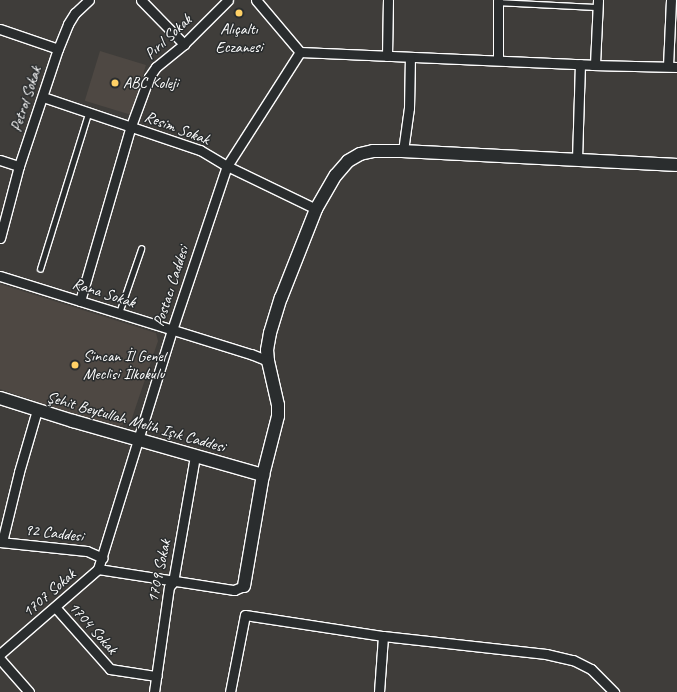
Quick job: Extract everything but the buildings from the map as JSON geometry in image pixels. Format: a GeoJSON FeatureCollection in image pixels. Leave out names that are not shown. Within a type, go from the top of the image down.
{"type":"FeatureCollection","features":[{"type":"Feature","properties":{"kind":"street","name":"Petrol Sokak"},"geometry":{"type":"LineString","coordinates":[[0,238],[19,166],[58,49],[71,18],[89,0]]}},
{"type":"Feature","properties":{"kind":"street"},"geometry":{"type":"LineString","coordinates":[[141,0],[184,44]]}},
{"type":"Feature","properties":{"kind":"street","name":"Pırıl Sokak"},"geometry":{"type":"LineString","coordinates":[[80,301],[131,126],[149,77],[156,67],[184,44],[228,0]]}},
{"type":"Feature","properties":{"kind":"street"},"geometry":{"type":"LineString","coordinates":[[256,0],[300,52],[580,64],[673,66],[671,0]]}},
{"type":"Feature","properties":{"kind":"street"},"geometry":{"type":"LineString","coordinates":[[387,56],[388,0]]}},
{"type":"Feature","properties":{"kind":"street"},"geometry":{"type":"LineString","coordinates":[[498,1],[498,60]]}},
{"type":"Feature","properties":{"kind":"street"},"geometry":{"type":"LineString","coordinates":[[596,64],[598,4]]}},
{"type":"Feature","properties":{"kind":"street"},"geometry":{"type":"LineString","coordinates":[[0,29],[58,49]]}},
{"type":"Feature","properties":{"kind":"street","name":"Postacı Caddesi"},"geometry":{"type":"LineString","coordinates":[[98,569],[103,558],[172,330],[227,166],[300,52]]}},
{"type":"Feature","properties":{"kind":"street"},"geometry":{"type":"LineString","coordinates":[[403,151],[409,108],[410,57]]}},
{"type":"Feature","properties":{"kind":"street"},"geometry":{"type":"LineString","coordinates":[[577,159],[580,64]]}},
{"type":"Feature","properties":{"kind":"street","name":"Resim Sokak"},"geometry":{"type":"LineString","coordinates":[[43,97],[89,111],[200,150],[227,166],[316,210]]}},
{"type":"Feature","properties":{"kind":"street"},"geometry":{"type":"LineString","coordinates":[[98,569],[173,582],[234,590],[244,586],[262,475],[278,416],[278,405],[268,361],[267,350],[270,333],[281,298],[316,210],[336,175],[348,161],[360,154],[373,151],[403,151],[577,159],[677,166]]}},
{"type":"Feature","properties":{"kind":"street"},"geometry":{"type":"LineString","coordinates":[[0,160],[19,166]]}},
{"type":"Feature","properties":{"kind":"street","name":"Rana Sokak"},"geometry":{"type":"LineString","coordinates":[[0,276],[251,354],[268,361]]}},
{"type":"Feature","properties":{"kind":"street","name":"Şehit Beytullah Melih Işık Caddesi"},"geometry":{"type":"LineString","coordinates":[[0,398],[138,440],[262,475]]}},
{"type":"Feature","properties":{"kind":"street"},"geometry":{"type":"LineString","coordinates":[[1,542],[37,410]]}},
{"type":"Feature","properties":{"kind":"street","name":"1709 Sokak"},"geometry":{"type":"LineString","coordinates":[[154,692],[169,587],[173,582],[196,456]]}},
{"type":"Feature","properties":{"kind":"street","name":"92 Caddesi"},"geometry":{"type":"LineString","coordinates":[[1,542],[87,550],[103,558]]}},
{"type":"Feature","properties":{"kind":"street","name":"1707 Sokak"},"geometry":{"type":"LineString","coordinates":[[0,654],[98,569]]}},
{"type":"Feature","properties":{"kind":"street","name":"1704 Sokak"},"geometry":{"type":"LineString","coordinates":[[55,607],[110,668],[156,676]]}},
{"type":"Feature","properties":{"kind":"street"},"geometry":{"type":"LineString","coordinates":[[230,692],[245,615],[383,636],[546,654],[574,660],[590,669],[614,692]]}},
{"type":"Feature","properties":{"kind":"street"},"geometry":{"type":"LineString","coordinates":[[379,692],[383,636]]}},
{"type":"Feature","properties":{"kind":"street"},"geometry":{"type":"LineString","coordinates":[[0,659],[30,692]]}},
{"type":"Feature","properties":{"kind":"lane"},"geometry":{"type":"LineString","coordinates":[[498,1],[598,4]]}},
{"type":"Feature","properties":{"kind":"lane"},"geometry":{"type":"LineString","coordinates":[[40,269],[89,111]]}},
{"type":"Feature","properties":{"kind":"lane"},"geometry":{"type":"LineString","coordinates":[[119,313],[141,249]]}},
{"type":"Feature","properties":{"kind":"shaded area","name":"ABC Koleji"},"geometry":{"type":"Polygon","coordinates":[[[100,51],[146,65],[131,115],[85,101],[100,51]]]}},
{"type":"Feature","properties":{"kind":"shaded area","name":"Sincan İl Genel Meclisi İlkokulu"},"geometry":{"type":"Polygon","coordinates":[[[0,284],[156,333],[158,341],[131,421],[114,428],[0,389],[0,284]]]}},
{"type":"Feature","properties":{"kind":"place","name":"Alıçaltı Eczanesi"},"geometry":{"type":"Point","coordinates":[239,13]}},
{"type":"Feature","properties":{"kind":"place","name":"ABC Koleji"},"geometry":{"type":"Point","coordinates":[115,83]}},
{"type":"Feature","properties":{"kind":"place","name":"Sincan İl Genel Meclisi İlkokulu"},"geometry":{"type":"Point","coordinates":[75,365]}}]}
